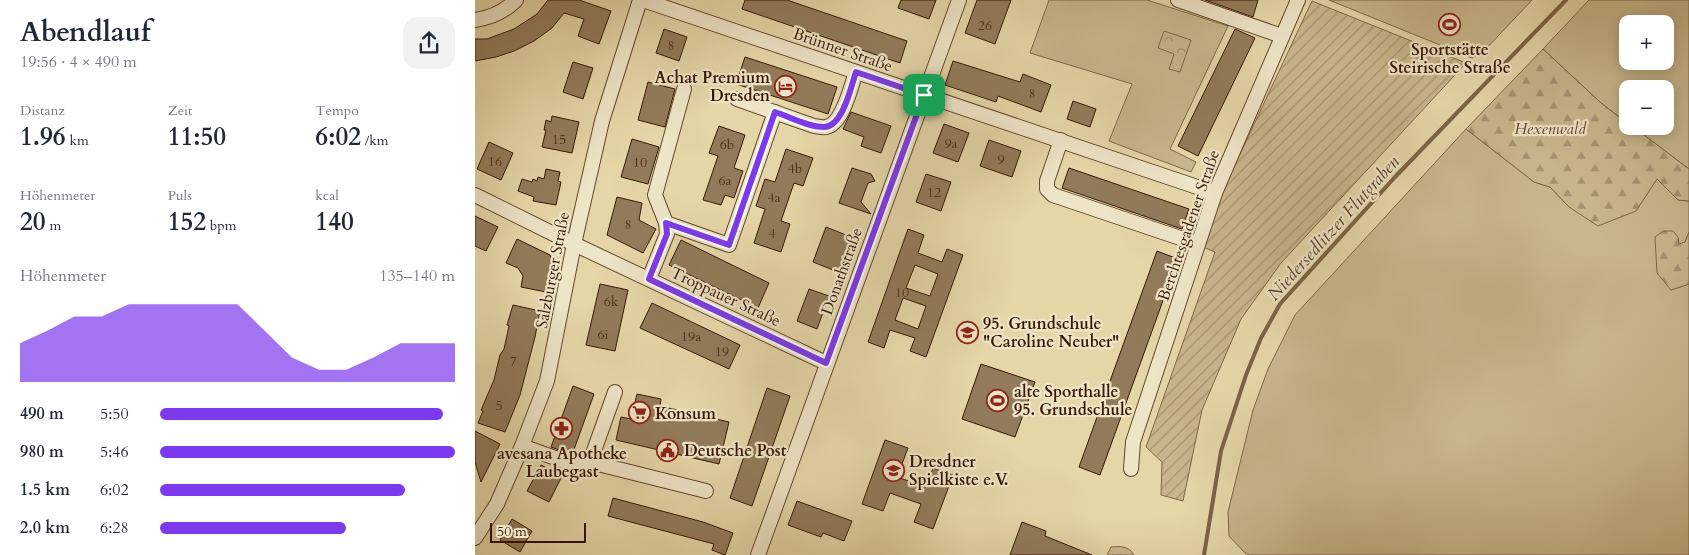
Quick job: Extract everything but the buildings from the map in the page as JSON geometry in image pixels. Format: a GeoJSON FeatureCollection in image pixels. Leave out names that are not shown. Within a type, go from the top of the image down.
{"type":"FeatureCollection","features":[{"type":"Feature","properties":{"kind":"street"},"geometry":{"type":"LineString","coordinates":[[475,20],[486,18],[509,7],[516,0]]}},
{"type":"Feature","properties":{"kind":"street","name":"Brünner Straße"},"geometry":{"type":"LineString","coordinates":[[642,0],[1215,192]]}},
{"type":"Feature","properties":{"kind":"street","name":"Salzburger Straße"},"geometry":{"type":"LineString","coordinates":[[475,538],[497,504],[547,381],[574,244],[602,121],[642,0]]}},
{"type":"Feature","properties":{"kind":"street","name":"Donathstraße"},"geometry":{"type":"LineString","coordinates":[[758,555],[959,0]]}},
{"type":"Feature","properties":{"kind":"street"},"geometry":{"type":"LineString","coordinates":[[1178,0],[1282,36]]}},
{"type":"Feature","properties":{"kind":"street","name":"Berchtesgadener Straße"},"geometry":{"type":"LineString","coordinates":[[1131,469],[1133,442],[1215,192],[1298,0]]}},
{"type":"Feature","properties":{"kind":"street"},"geometry":{"type":"LineString","coordinates":[[737,99],[814,126],[826,127],[836,122],[841,115],[856,72]]}},
{"type":"Feature","properties":{"kind":"street"},"geometry":{"type":"LineString","coordinates":[[649,279],[667,234],[666,223],[655,195],[684,89]]}},
{"type":"Feature","properties":{"kind":"street"},"geometry":{"type":"LineString","coordinates":[[666,223],[729,245],[775,112]]}},
{"type":"Feature","properties":{"kind":"street"},"geometry":{"type":"LineString","coordinates":[[1061,140],[1047,181],[1047,189],[1053,195],[1198,244]]}},
{"type":"Feature","properties":{"kind":"street","name":"Troppauer Straße"},"geometry":{"type":"LineString","coordinates":[[475,195],[826,363]]}},
{"type":"Feature","properties":{"kind":"street"},"geometry":{"type":"LineString","coordinates":[[590,462],[615,392]]}},
{"type":"Feature","properties":{"kind":"street"},"geometry":{"type":"LineString","coordinates":[[522,446],[572,464],[590,462],[706,491]]}},
{"type":"Feature","properties":{"kind":"green space"},"geometry":{"type":"Polygon","coordinates":[[[1049,0],[1147,0],[1228,26],[1170,149],[1196,162],[1191,172],[1109,141],[1132,84],[1030,53],[1049,0]]]}},
{"type":"Feature","properties":{"kind":"green space","name":"Sportstätte Steirische Straße"},"geometry":{"type":"Polygon","coordinates":[[[1329,0],[1532,0],[1484,51],[1472,58],[1329,0]]]}},
{"type":"Feature","properties":{"kind":"green space"},"geometry":{"type":"Polygon","coordinates":[[[1589,0],[1689,0],[1689,169],[1644,135],[1674,135],[1674,80],[1619,80],[1619,117],[1601,103],[1543,49],[1589,0]]]}},
{"type":"Feature","properties":{"kind":"green space"},"geometry":{"type":"Polygon","coordinates":[[[1312,1],[1466,63],[1281,263],[1241,319],[1202,410],[1183,501],[1161,495],[1162,462],[1146,447],[1215,252],[1203,247],[1218,201],[1312,1]]]}},
{"type":"Feature","properties":{"kind":"green space"},"geometry":{"type":"Polygon","coordinates":[[[1164,31],[1191,40],[1180,72],[1169,69],[1174,54],[1158,48],[1164,31]]]}},
{"type":"Feature","properties":{"kind":"green space","name":"Hexenwald"},"geometry":{"type":"Polygon","coordinates":[[[1543,49],[1601,103],[1619,117],[1619,135],[1644,135],[1689,169],[1689,201],[1678,200],[1657,179],[1636,211],[1598,226],[1569,207],[1550,187],[1534,182],[1466,129],[1543,49]]]}},
{"type":"Feature","properties":{"kind":"green space"},"geometry":{"type":"Polygon","coordinates":[[[1466,129],[1534,182],[1550,187],[1569,207],[1636,211],[1657,178],[1678,200],[1689,201],[1689,232],[1685,242],[1679,245],[1671,290],[1689,284],[1689,555],[1250,555],[1245,553],[1229,536],[1228,512],[1253,410],[1268,369],[1295,315],[1466,129]]]}},
{"type":"Feature","properties":{"kind":"green space"},"geometry":{"type":"Polygon","coordinates":[[[1663,231],[1673,231],[1678,237],[1679,244],[1685,242],[1689,232],[1689,284],[1671,290],[1657,273],[1655,237],[1663,231]]]}},
{"type":"Feature","properties":{"kind":"green space"},"geometry":{"type":"Polygon","coordinates":[[[1111,547],[1127,548],[1134,555],[1107,555],[1111,547]]]}},
{"type":"Feature","properties":{"kind":"waterway","name":"Niedersedlitzer Flutgraben"},"geometry":{"type":"LineString","coordinates":[[1204,555],[1221,451],[1246,375],[1261,338],[1280,304],[1395,177],[1566,0]]}},
{"type":"Feature","properties":{"kind":"place","name":"Sportstätte Steirische Straße"},"geometry":{"type":"Point","coordinates":[1450,25]}},
{"type":"Feature","properties":{"kind":"place","name":"Achat Premium Dresden"},"geometry":{"type":"Point","coordinates":[786,86]}},
{"type":"Feature","properties":{"kind":"place","name":"95. Grundschule \"Caroline Neuber\""},"geometry":{"type":"Point","coordinates":[967,332]}},
{"type":"Feature","properties":{"kind":"place","name":"alte Sporthalle 95. Grundschule"},"geometry":{"type":"Point","coordinates":[998,400]}},
{"type":"Feature","properties":{"kind":"place","name":"Konsum"},"geometry":{"type":"Point","coordinates":[639,413]}},
{"type":"Feature","properties":{"kind":"place","name":"avesana Apotheke Laubegast"},"geometry":{"type":"Point","coordinates":[562,429]}},
{"type":"Feature","properties":{"kind":"place","name":"Deutsche Post"},"geometry":{"type":"Point","coordinates":[668,450]}},
{"type":"Feature","properties":{"kind":"place","name":"Dresdner Spielkiste e.V."},"geometry":{"type":"Point","coordinates":[893,470]}},
{"type":"Feature","properties":{"kind":"route"},"geometry":{"type":"LineString","coordinates":[[856,72],[924,95],[826,363],[649,279],[667,234],[666,223],[729,245],[775,112],[814,126],[826,127],[836,122],[841,115],[856,72]]}}]}
